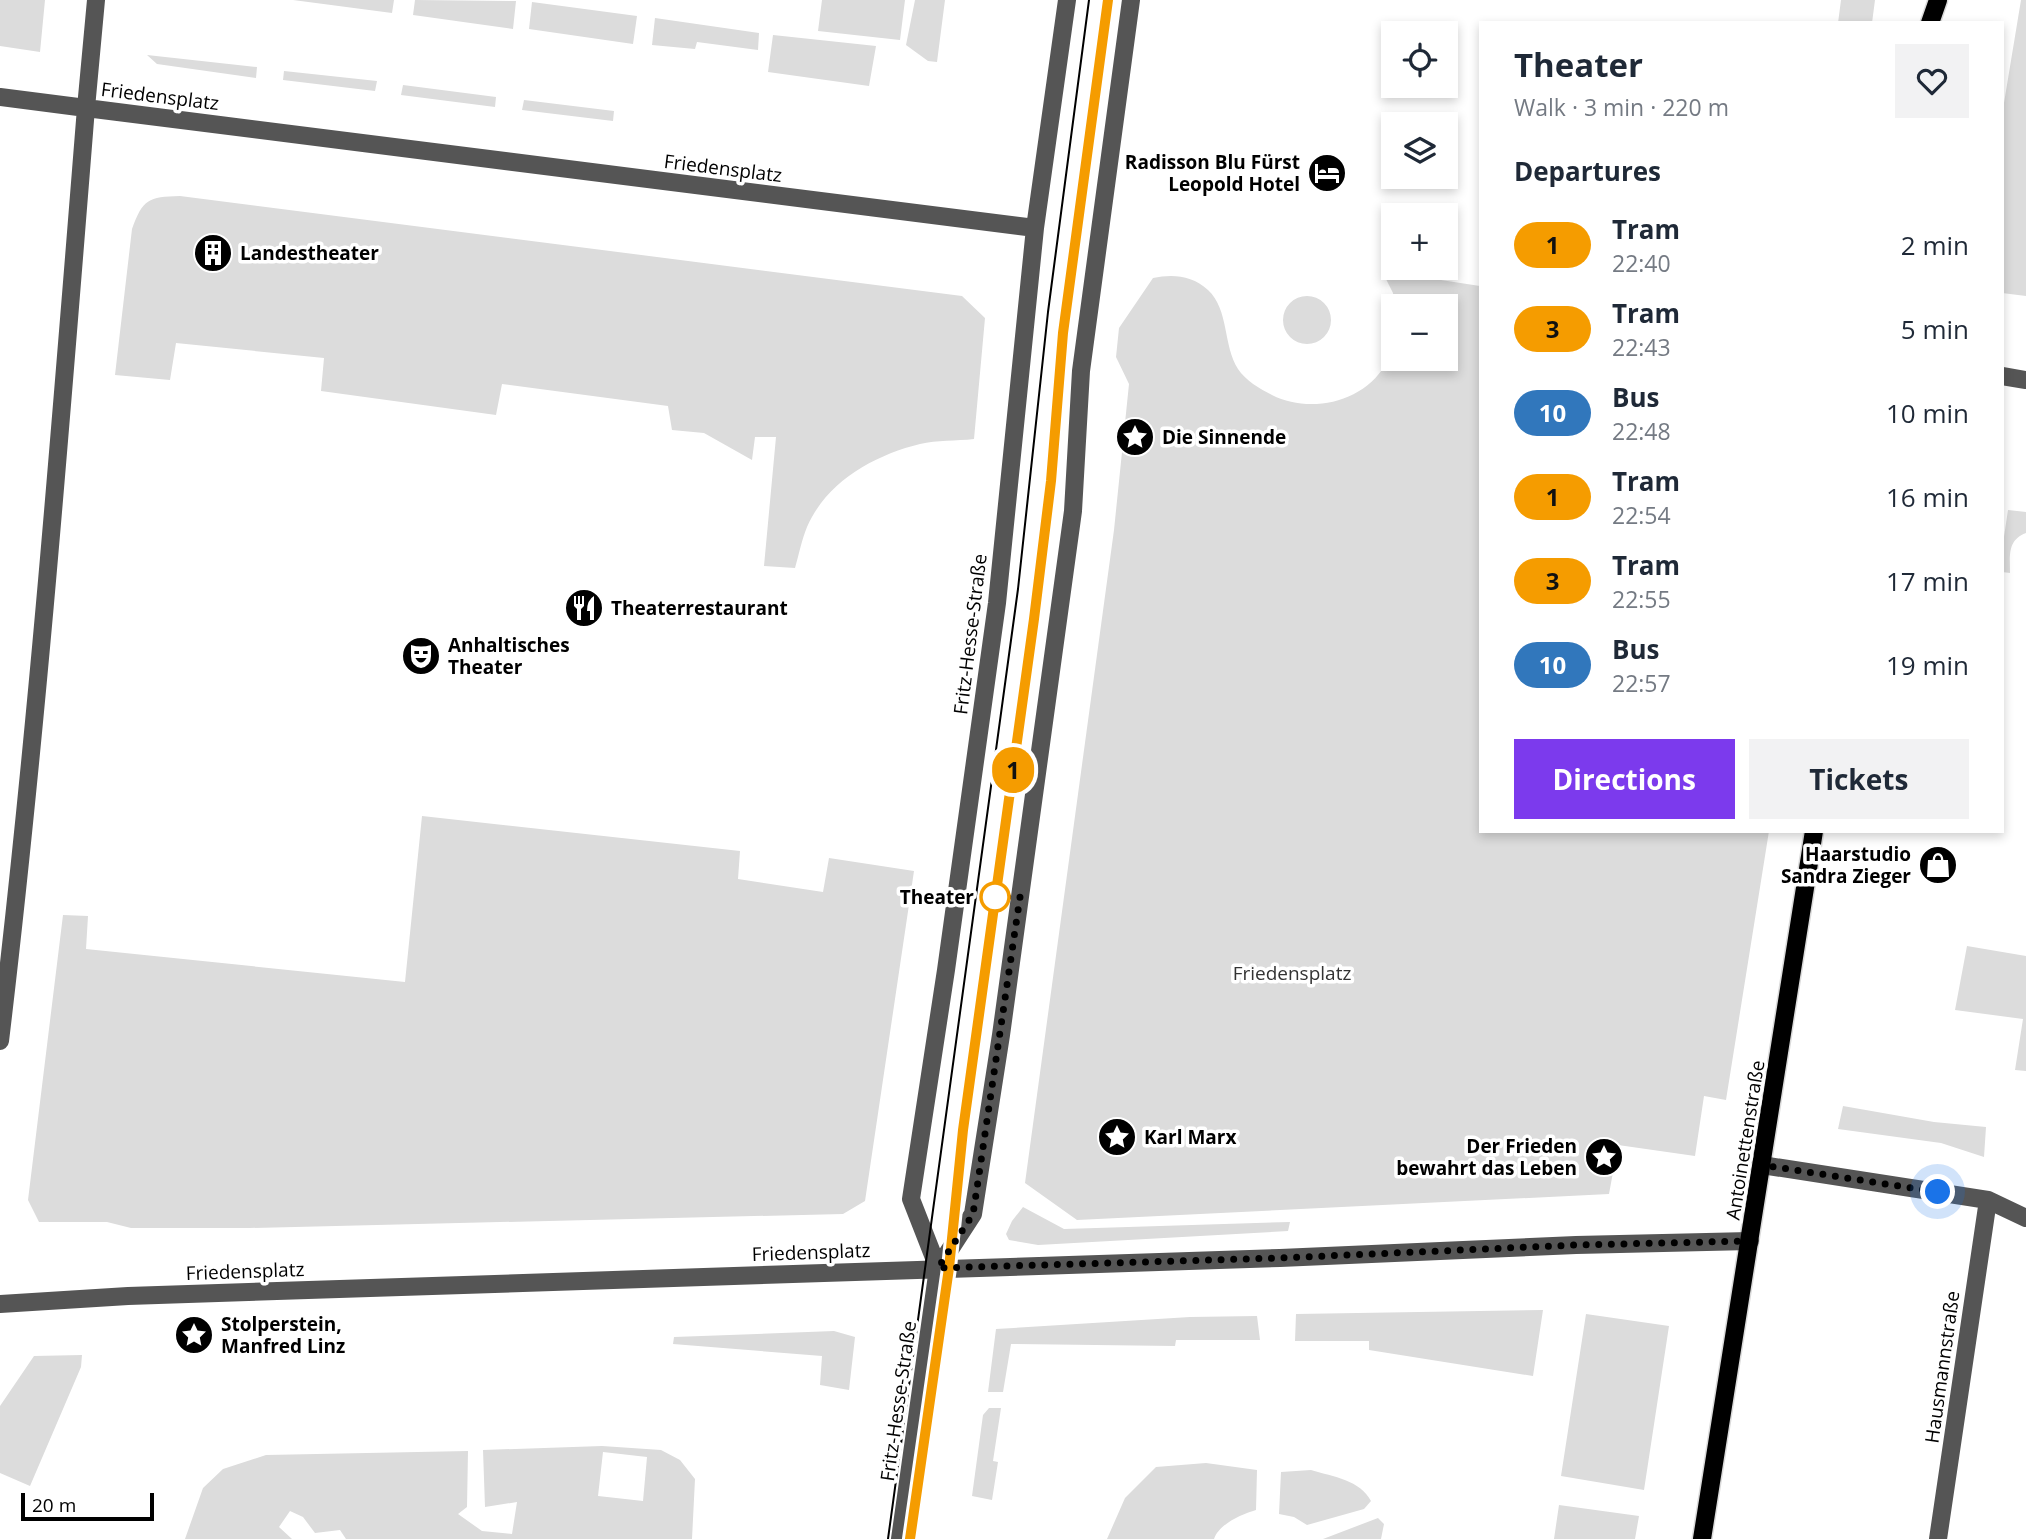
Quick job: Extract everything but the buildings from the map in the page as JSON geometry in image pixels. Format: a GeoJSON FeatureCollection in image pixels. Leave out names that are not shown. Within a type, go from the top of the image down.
{"type":"FeatureCollection","features":[{"type":"Feature","properties":{"kind":"main road"},"geometry":{"type":"LineString","coordinates":[[1925,0],[1930,21]]}},
{"type":"Feature","properties":{"kind":"main road"},"geometry":{"type":"LineString","coordinates":[[1930,21],[1938,0]]}},
{"type":"Feature","properties":{"kind":"main road","name":"Antoinettenstraße"},"geometry":{"type":"LineString","coordinates":[[1702,1539],[1814,833]]}},
{"type":"Feature","properties":{"kind":"street"},"geometry":{"type":"LineString","coordinates":[[0,97],[86,108],[96,0]]}},
{"type":"Feature","properties":{"kind":"street","name":"Fritz-Hesse-Straße"},"geometry":{"type":"LineString","coordinates":[[938,1268],[911,1199],[997,603],[1035,228],[1067,0]]}},
{"type":"Feature","properties":{"kind":"street","name":"Fritz-Hesse-Straße"},"geometry":{"type":"LineString","coordinates":[[900,1539],[938,1268],[973,1214],[1071,525],[1082,371],[1131,0]]}},
{"type":"Feature","properties":{"kind":"street","name":"Friedensplatz"},"geometry":{"type":"LineString","coordinates":[[0,1041],[18,893],[43,633],[86,108],[1035,228]]}},
{"type":"Feature","properties":{"kind":"street"},"geometry":{"type":"LineString","coordinates":[[2004,376],[2026,380]]}},
{"type":"Feature","properties":{"kind":"street"},"geometry":{"type":"LineString","coordinates":[[1762,1165],[1988,1200],[2026,1218]]}},
{"type":"Feature","properties":{"kind":"street","name":"Hausmannstraße"},"geometry":{"type":"LineString","coordinates":[[1938,1539],[1988,1200]]}},
{"type":"Feature","properties":{"kind":"street","name":"Friedensplatz"},"geometry":{"type":"LineString","coordinates":[[0,1304],[128,1296],[1750,1241]]}},
{"type":"Feature","properties":{"kind":"green space"},"geometry":{"type":"Polygon","coordinates":[[[0,0],[45,0],[40,52],[0,46],[0,0]]]}},
{"type":"Feature","properties":{"kind":"green space"},"geometry":{"type":"Polygon","coordinates":[[[293,0],[394,0],[392,13],[293,0]]]}},
{"type":"Feature","properties":{"kind":"green space"},"geometry":{"type":"Polygon","coordinates":[[[415,0],[516,1],[513,29],[413,15],[415,0]]]}},
{"type":"Feature","properties":{"kind":"green space"},"geometry":{"type":"Polygon","coordinates":[[[822,0],[905,0],[900,40],[818,31],[822,0]]]}},
{"type":"Feature","properties":{"kind":"green space"},"geometry":{"type":"Polygon","coordinates":[[[915,0],[945,0],[937,62],[928,61],[906,45],[915,0]]]}},
{"type":"Feature","properties":{"kind":"green space"},"geometry":{"type":"Polygon","coordinates":[[[1841,0],[1875,0],[1872,21],[1838,21],[1841,0]]]}},
{"type":"Feature","properties":{"kind":"green space"},"geometry":{"type":"Polygon","coordinates":[[[2021,0],[2026,0],[2026,296],[2004,293],[2004,103],[2021,0]]]}},
{"type":"Feature","properties":{"kind":"green space"},"geometry":{"type":"Polygon","coordinates":[[[532,2],[637,16],[633,44],[529,29],[532,2]]]}},
{"type":"Feature","properties":{"kind":"green space"},"geometry":{"type":"Polygon","coordinates":[[[655,18],[759,33],[758,50],[697,42],[695,49],[652,45],[655,18]]]}},
{"type":"Feature","properties":{"kind":"green space"},"geometry":{"type":"Polygon","coordinates":[[[773,35],[876,46],[869,86],[768,72],[773,35]]]}},
{"type":"Feature","properties":{"kind":"green space"},"geometry":{"type":"Polygon","coordinates":[[[147,55],[257,67],[256,78],[157,64],[147,55]]]}},
{"type":"Feature","properties":{"kind":"green space"},"geometry":{"type":"Polygon","coordinates":[[[284,71],[377,81],[375,91],[283,80],[284,71]]]}},
{"type":"Feature","properties":{"kind":"green space"},"geometry":{"type":"Polygon","coordinates":[[[403,85],[496,97],[495,107],[401,95],[403,85]]]}},
{"type":"Feature","properties":{"kind":"green space"},"geometry":{"type":"Polygon","coordinates":[[[524,100],[614,111],[613,121],[522,110],[524,100]]]}},
{"type":"Feature","properties":{"kind":"green space"},"geometry":{"type":"Polygon","coordinates":[[[180,196],[962,296],[985,318],[974,439],[920,444],[886,455],[854,472],[827,496],[816,511],[805,532],[795,568],[764,566],[776,437],[755,437],[752,460],[704,433],[672,430],[668,406],[502,384],[496,415],[321,391],[324,358],[176,343],[170,380],[115,375],[132,229],[140,211],[148,202],[161,197],[180,196]]]}},
{"type":"Feature","properties":{"kind":"green space","name":"Friedensplatz"},"geometry":{"type":"Polygon","coordinates":[[[1175,276],[1195,281],[1215,298],[1223,317],[1233,360],[1241,373],[1267,393],[1287,401],[1318,404],[1334,401],[1363,388],[1381,370],[1458,371],[1458,294],[1393,294],[1386,280],[1441,280],[1479,286],[1479,833],[1769,833],[1726,1100],[1704,1096],[1695,1156],[1618,1145],[1609,1194],[1077,1220],[1025,1183],[1114,530],[1129,384],[1116,357],[1119,328],[1153,278],[1175,276]]]}},
{"type":"Feature","properties":{"kind":"green space"},"geometry":{"type":"Polygon","coordinates":[[[1307,296],[1324,303],[1331,320],[1324,337],[1307,344],[1290,337],[1283,320],[1290,303],[1307,296]]]}},
{"type":"Feature","properties":{"kind":"green space"},"geometry":{"type":"Polygon","coordinates":[[[2008,510],[2026,512],[2026,533],[2013,544],[2010,573],[2004,572],[2004,537],[2008,510]]]}},
{"type":"Feature","properties":{"kind":"green space"},"geometry":{"type":"Polygon","coordinates":[[[422,816],[740,851],[738,879],[823,892],[829,858],[914,871],[865,1201],[843,1214],[250,1228],[131,1228],[107,1222],[39,1222],[28,1200],[63,915],[88,916],[86,949],[405,982],[422,816]]]}},
{"type":"Feature","properties":{"kind":"green space"},"geometry":{"type":"Polygon","coordinates":[[[1967,946],[2026,956],[2026,1071],[2015,1070],[2023,1019],[1955,1010],[1967,946]]]}},
{"type":"Feature","properties":{"kind":"green space"},"geometry":{"type":"Polygon","coordinates":[[[1843,1106],[1934,1122],[1986,1127],[1984,1157],[1941,1143],[1838,1129],[1843,1106]]]}},
{"type":"Feature","properties":{"kind":"green space"},"geometry":{"type":"Polygon","coordinates":[[[1023,1207],[1064,1229],[1290,1222],[1288,1231],[1038,1245],[1009,1240],[1006,1234],[1023,1207]]]}},
{"type":"Feature","properties":{"kind":"green space"},"geometry":{"type":"Polygon","coordinates":[[[1543,1310],[1533,1376],[1369,1350],[1369,1341],[1295,1341],[1296,1314],[1543,1310]]]}},
{"type":"Feature","properties":{"kind":"green space"},"geometry":{"type":"Polygon","coordinates":[[[1586,1314],[1669,1326],[1644,1490],[1561,1476],[1586,1314]]]}},
{"type":"Feature","properties":{"kind":"green space"},"geometry":{"type":"Polygon","coordinates":[[[1257,1316],[1260,1340],[1176,1340],[1175,1346],[1011,1344],[1003,1392],[988,1392],[996,1329],[1190,1317],[1257,1316]]]}},
{"type":"Feature","properties":{"kind":"green space"},"geometry":{"type":"Polygon","coordinates":[[[834,1331],[855,1337],[849,1390],[820,1385],[822,1356],[673,1344],[674,1337],[834,1331]]]}},
{"type":"Feature","properties":{"kind":"green space"},"geometry":{"type":"Polygon","coordinates":[[[82,1355],[81,1367],[30,1486],[0,1473],[0,1406],[34,1356],[82,1355]]]}},
{"type":"Feature","properties":{"kind":"green space"},"geometry":{"type":"Polygon","coordinates":[[[989,1408],[1001,1408],[993,1461],[998,1462],[992,1500],[972,1496],[983,1415],[989,1408]]]}},
{"type":"Feature","properties":{"kind":"green space"},"geometry":{"type":"Polygon","coordinates":[[[602,1446],[661,1450],[680,1460],[695,1479],[692,1539],[346,1539],[340,1530],[315,1533],[303,1517],[290,1511],[279,1527],[292,1539],[185,1539],[203,1488],[223,1469],[266,1455],[468,1451],[467,1507],[458,1514],[482,1531],[512,1534],[517,1502],[485,1507],[483,1450],[602,1446]],[[603,1452],[598,1496],[643,1501],[647,1457],[603,1452]]]}},
{"type":"Feature","properties":{"kind":"green space"},"geometry":{"type":"Polygon","coordinates":[[[1206,1463],[1257,1470],[1256,1510],[1226,1524],[1214,1539],[1107,1539],[1125,1498],[1156,1467],[1206,1463]]]}},
{"type":"Feature","properties":{"kind":"green space"},"geometry":{"type":"Polygon","coordinates":[[[1311,1470],[1353,1484],[1371,1501],[1364,1509],[1307,1525],[1294,1517],[1279,1514],[1281,1472],[1311,1470]]]}},
{"type":"Feature","properties":{"kind":"green space"},"geometry":{"type":"Polygon","coordinates":[[[1559,1505],[1639,1516],[1635,1539],[1554,1539],[1559,1505]]]}},
{"type":"Feature","properties":{"kind":"green space"},"geometry":{"type":"Polygon","coordinates":[[[1378,1518],[1384,1524],[1381,1539],[1323,1539],[1378,1518]]]}},
{"type":"Feature","properties":{"kind":"tram line"},"geometry":{"type":"LineString","coordinates":[[888,1539],[1018,589],[1048,312],[1089,0]]}},
{"type":"Feature","properties":{"kind":"tram line"},"geometry":{"type":"LineString","coordinates":[[910,1539],[949,1268],[963,1130],[1034,619],[1051,481],[1060,358],[1108,0]]}},
{"type":"Feature","properties":{"kind":"tram line","name":"1"},"geometry":{"type":"LineString","coordinates":[[910,1539],[949,1268],[963,1130],[1034,619],[1051,481],[1060,358],[1108,0]]}},
{"type":"Feature","properties":{"kind":"place","name":"Radisson Blu Fürst Leopold Hotel"},"geometry":{"type":"Point","coordinates":[1327,173]}},
{"type":"Feature","properties":{"kind":"place","name":"Landestheater"},"geometry":{"type":"Point","coordinates":[213,253]}},
{"type":"Feature","properties":{"kind":"place","name":"Die Sinnende"},"geometry":{"type":"Point","coordinates":[1135,437]}},
{"type":"Feature","properties":{"kind":"place","name":"Theaterrestaurant"},"geometry":{"type":"Point","coordinates":[584,608]}},
{"type":"Feature","properties":{"kind":"place","name":"Anhaltisches Theater"},"geometry":{"type":"Point","coordinates":[421,656]}},
{"type":"Feature","properties":{"kind":"place","name":"Haarstudio Sandra Zieger"},"geometry":{"type":"Point","coordinates":[1938,865]}},
{"type":"Feature","properties":{"kind":"place","name":"Theater"},"geometry":{"type":"Point","coordinates":[995,897]}},
{"type":"Feature","properties":{"kind":"place","name":"Karl Marx"},"geometry":{"type":"Point","coordinates":[1117,1137]}},
{"type":"Feature","properties":{"kind":"place","name":"Der Frieden bewahrt das Leben"},"geometry":{"type":"Point","coordinates":[1604,1157]}},
{"type":"Feature","properties":{"kind":"place","name":"Stolperstein, Manfred Linz"},"geometry":{"type":"Point","coordinates":[194,1335]}},
{"type":"Feature","properties":{"kind":"route"},"geometry":{"type":"LineString","coordinates":[[995,897],[1020,897],[977,1188],[973,1214],[938,1268],[1750,1241],[1762,1165],[1938,1192]]}}]}
